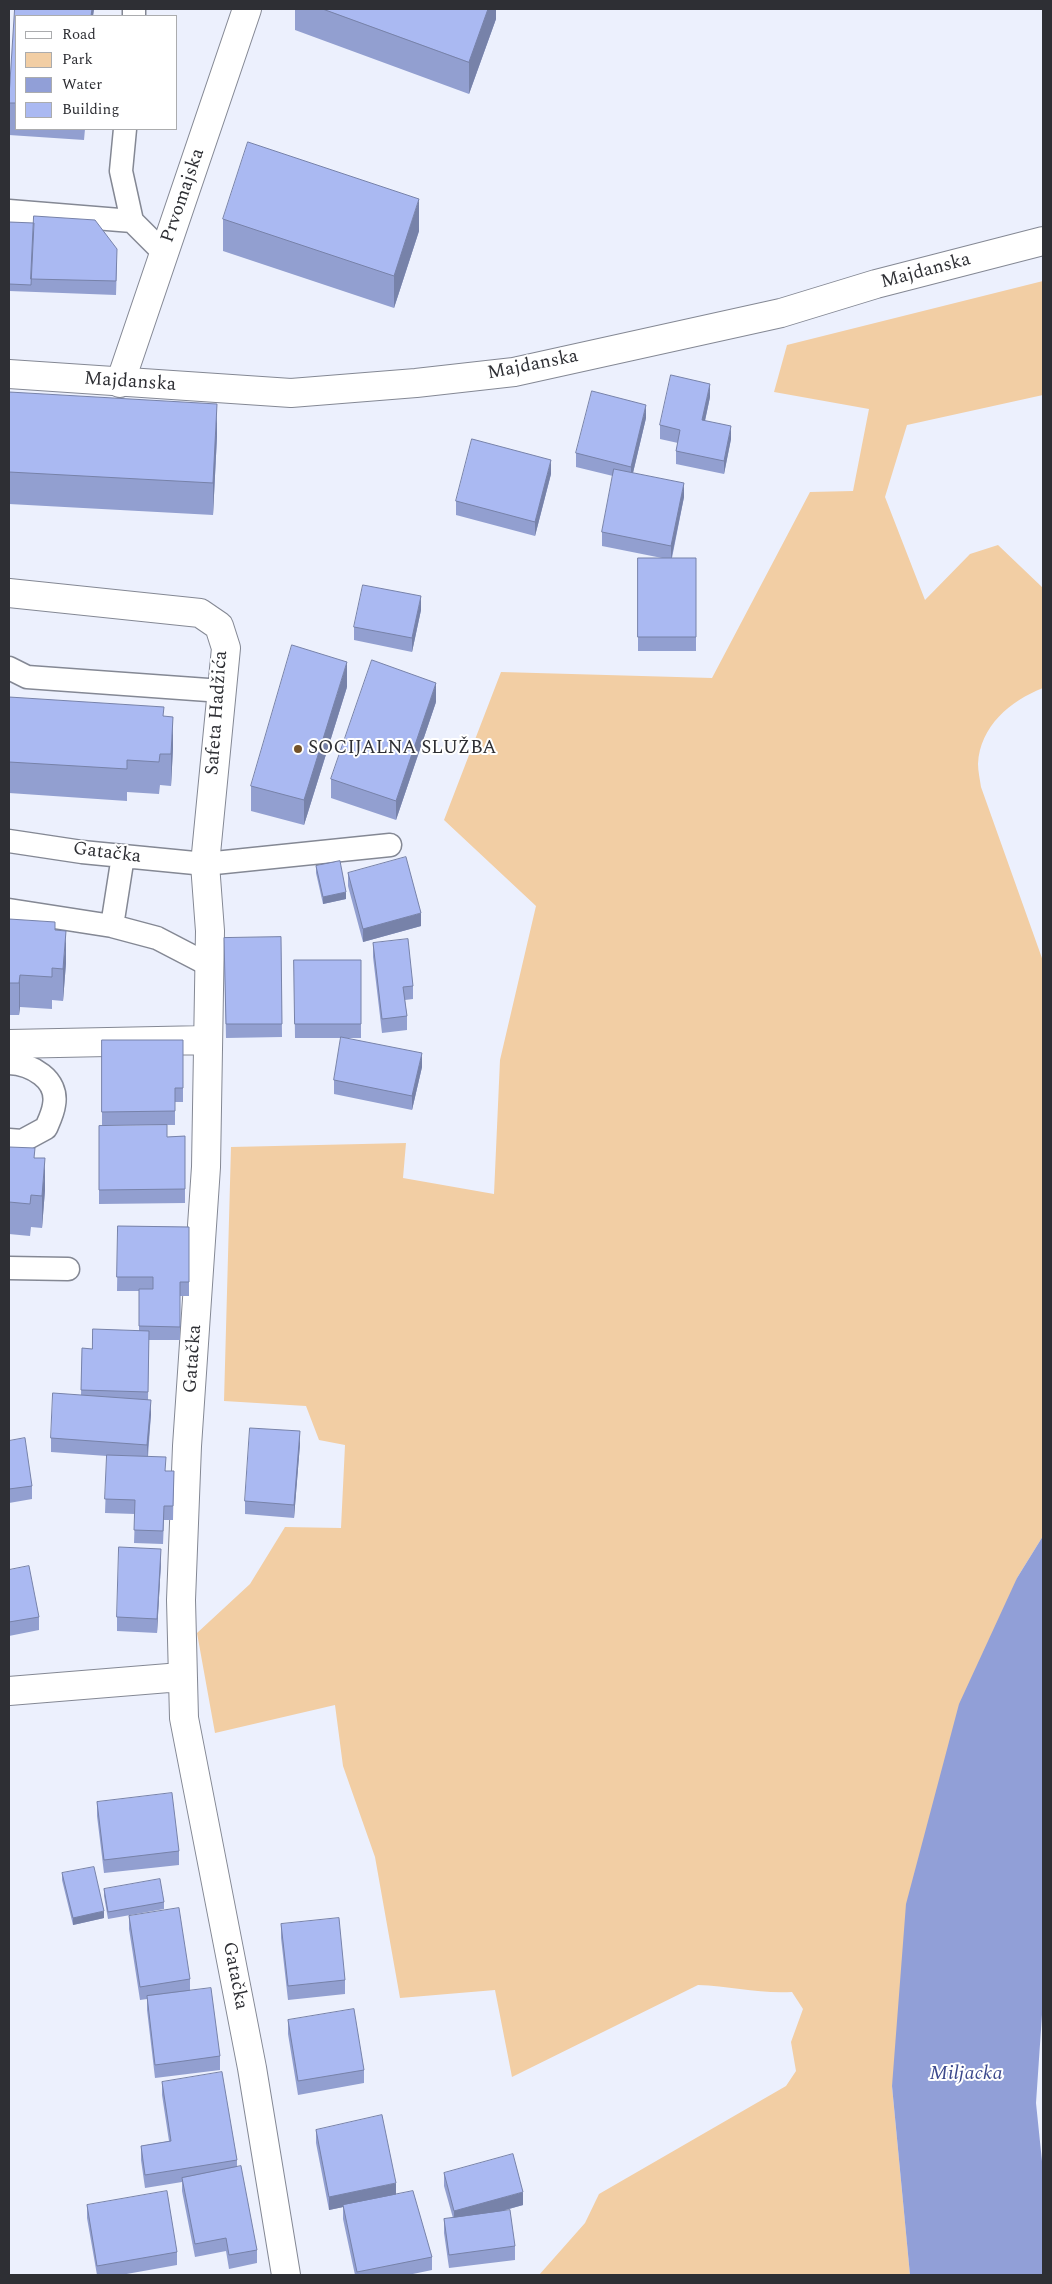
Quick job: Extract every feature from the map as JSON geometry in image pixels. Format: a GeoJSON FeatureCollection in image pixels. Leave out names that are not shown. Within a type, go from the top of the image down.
{"type":"FeatureCollection","features":[{"type":"Feature","properties":{"kind":"street","name":"Prvomajska"},"geometry":{"type":"LineString","coordinates":[[120,383],[247,9]]}},
{"type":"Feature","properties":{"kind":"street","name":"Majdanska"},"geometry":{"type":"LineString","coordinates":[[9,374],[120,383],[291,392],[416,383],[514,372],[781,313],[876,284],[1043,241]]}},
{"type":"Feature","properties":{"kind":"street","name":"Safeta Hadžića"},"geometry":{"type":"LineString","coordinates":[[9,593],[200,613],[219,626],[226,648],[206,864]]}},
{"type":"Feature","properties":{"kind":"street","name":"Gatačka"},"geometry":{"type":"LineString","coordinates":[[206,864],[210,931],[206,1168],[187,1446],[181,1600],[181,1677],[184,1718],[252,2068],[286,2275]]}},
{"type":"Feature","properties":{"kind":"street"},"geometry":{"type":"LineString","coordinates":[[9,1044],[207,1040]]}},
{"type":"Feature","properties":{"kind":"street"},"geometry":{"type":"LineString","coordinates":[[9,1691],[181,1677]]}},
{"type":"Feature","properties":{"kind":"lane"},"geometry":{"type":"LineString","coordinates":[[125,130],[121,171],[132,221],[165,254]]}},
{"type":"Feature","properties":{"kind":"lane"},"geometry":{"type":"LineString","coordinates":[[9,211],[132,221]]}},
{"type":"Feature","properties":{"kind":"lane"},"geometry":{"type":"LineString","coordinates":[[9,668],[27,677],[222,691]]}},
{"type":"Feature","properties":{"kind":"lane","name":"Gatačka"},"geometry":{"type":"LineString","coordinates":[[9,841],[122,856],[206,864],[390,844]]}},
{"type":"Feature","properties":{"kind":"lane"},"geometry":{"type":"LineString","coordinates":[[112,926],[122,856]]}},
{"type":"Feature","properties":{"kind":"lane"},"geometry":{"type":"LineString","coordinates":[[9,910],[112,926],[156,938],[210,966]]}},
{"type":"Feature","properties":{"kind":"lane"},"geometry":{"type":"LineString","coordinates":[[9,1063],[23,1064],[41,1073],[51,1085],[55,1104],[46,1128],[22,1141],[9,1140]]}},
{"type":"Feature","properties":{"kind":"lane"},"geometry":{"type":"LineString","coordinates":[[9,1268],[68,1269]]}},
{"type":"Feature","properties":{"kind":"green space"},"geometry":{"type":"Polygon","coordinates":[[[1043,281],[1043,395],[907,425],[885,497],[925,600],[970,554],[998,545],[1043,588],[1043,688],[1019,700],[999,717],[984,738],[978,764],[981,787],[1043,961],[1043,1536],[1017,1578],[892,2086],[910,2275],[539,2275],[585,2223],[599,2194],[786,2086],[796,2071],[791,2042],[803,2009],[792,1992],[768,1992],[698,1985],[512,2077],[495,1990],[400,1998],[375,1857],[343,1766],[335,1705],[215,1733],[197,1633],[250,1584],[285,1527],[341,1528],[345,1445],[319,1440],[306,1406],[224,1401],[231,1147],[406,1143],[403,1178],[494,1194],[500,1060],[536,906],[444,820],[501,672],[712,678],[810,492],[853,491],[869,409],[774,392],[787,345],[1043,281]]]}},
{"type":"Feature","properties":{"kind":"water","name":"Miljacka"},"geometry":{"type":"Polygon","coordinates":[[[1043,1536],[1043,2000],[1036,2103],[1043,2171],[1043,2275],[910,2275],[892,2086],[906,1904],[959,1704],[1017,1578],[1043,1536]]]}},
{"type":"Feature","properties":{"kind":"building"},"geometry":{"type":"Polygon","coordinates":[[[15,9],[92,9],[91,15],[15,15],[15,103],[9,103],[15,9]]]}},
{"type":"Feature","properties":{"kind":"building"},"geometry":{"type":"Polygon","coordinates":[[[323,9],[488,9],[469,62],[323,9]]]}},
{"type":"Feature","properties":{"kind":"building"},"geometry":{"type":"Polygon","coordinates":[[[248,142],[419,199],[394,276],[223,219],[248,142]]]}},
{"type":"Feature","properties":{"kind":"building"},"geometry":{"type":"Polygon","coordinates":[[[34,216],[95,220],[117,249],[116,281],[31,279],[34,216]]]}},
{"type":"Feature","properties":{"kind":"building"},"geometry":{"type":"Polygon","coordinates":[[[9,222],[34,223],[31,285],[9,284],[9,222]]]}},
{"type":"Feature","properties":{"kind":"building"},"geometry":{"type":"Polygon","coordinates":[[[671,375],[710,384],[702,420],[731,426],[724,461],[676,451],[680,430],[660,425],[671,375]]]}},
{"type":"Feature","properties":{"kind":"building"},"geometry":{"type":"Polygon","coordinates":[[[592,391],[646,405],[631,467],[576,453],[592,391]]]}},
{"type":"Feature","properties":{"kind":"building"},"geometry":{"type":"Polygon","coordinates":[[[9,392],[217,404],[213,483],[9,472],[9,392]]]}},
{"type":"Feature","properties":{"kind":"building"},"geometry":{"type":"Polygon","coordinates":[[[472,439],[551,460],[535,522],[456,501],[472,439]]]}},
{"type":"Feature","properties":{"kind":"building"},"geometry":{"type":"Polygon","coordinates":[[[614,469],[684,483],[671,546],[602,532],[614,469]]]}},
{"type":"Feature","properties":{"kind":"building"},"geometry":{"type":"Polygon","coordinates":[[[638,558],[696,558],[696,637],[638,637],[638,558]]]}},
{"type":"Feature","properties":{"kind":"building"},"geometry":{"type":"Polygon","coordinates":[[[363,585],[421,596],[412,638],[354,627],[363,585]]]}},
{"type":"Feature","properties":{"kind":"building","name":"SOCIJALNA SLUŽBA"},"geometry":{"type":"Polygon","coordinates":[[[292,645],[347,662],[304,800],[251,786],[292,645]]]}},
{"type":"Feature","properties":{"kind":"building"},"geometry":{"type":"Polygon","coordinates":[[[372,660],[436,683],[396,801],[331,779],[372,660]]]}},
{"type":"Feature","properties":{"kind":"building"},"geometry":{"type":"Polygon","coordinates":[[[9,697],[164,707],[163,716],[173,717],[171,754],[160,754],[159,762],[127,760],[127,769],[9,762],[9,697]]]}},
{"type":"Feature","properties":{"kind":"building"},"geometry":{"type":"Polygon","coordinates":[[[406,857],[421,913],[363,929],[348,873],[406,857]]]}},
{"type":"Feature","properties":{"kind":"building"},"geometry":{"type":"Polygon","coordinates":[[[340,861],[346,892],[323,897],[316,866],[340,861]]]}},
{"type":"Feature","properties":{"kind":"building"},"geometry":{"type":"Polygon","coordinates":[[[9,919],[55,922],[55,930],[66,931],[63,969],[52,968],[52,977],[20,975],[19,983],[9,983],[9,919]]]}},
{"type":"Feature","properties":{"kind":"building"},"geometry":{"type":"Polygon","coordinates":[[[281,937],[282,1024],[226,1024],[224,938],[281,937]]]}},
{"type":"Feature","properties":{"kind":"building"},"geometry":{"type":"Polygon","coordinates":[[[408,939],[413,986],[403,987],[407,1016],[382,1019],[373,943],[408,939]]]}},
{"type":"Feature","properties":{"kind":"building"},"geometry":{"type":"Polygon","coordinates":[[[294,960],[361,960],[361,1024],[295,1024],[294,960]]]}},
{"type":"Feature","properties":{"kind":"building"},"geometry":{"type":"Polygon","coordinates":[[[341,1037],[422,1053],[412,1096],[334,1080],[341,1037]]]}},
{"type":"Feature","properties":{"kind":"building"},"geometry":{"type":"Polygon","coordinates":[[[102,1040],[183,1040],[183,1088],[175,1088],[175,1111],[102,1112],[102,1040]]]}},
{"type":"Feature","properties":{"kind":"building"},"geometry":{"type":"Polygon","coordinates":[[[167,1125],[167,1137],[185,1136],[185,1189],[99,1190],[99,1126],[167,1125]]]}},
{"type":"Feature","properties":{"kind":"building"},"geometry":{"type":"Polygon","coordinates":[[[9,1147],[35,1148],[34,1158],[45,1158],[42,1196],[31,1195],[30,1204],[9,1202],[9,1147]]]}},
{"type":"Feature","properties":{"kind":"building"},"geometry":{"type":"Polygon","coordinates":[[[118,1226],[189,1227],[189,1282],[180,1282],[180,1327],[139,1326],[139,1289],[153,1289],[153,1277],[117,1277],[118,1226]]]}},
{"type":"Feature","properties":{"kind":"building"},"geometry":{"type":"Polygon","coordinates":[[[93,1329],[149,1331],[148,1392],[81,1390],[82,1348],[92,1349],[93,1329]]]}},
{"type":"Feature","properties":{"kind":"building"},"geometry":{"type":"Polygon","coordinates":[[[53,1393],[151,1400],[147,1445],[51,1438],[53,1393]]]}},
{"type":"Feature","properties":{"kind":"building"},"geometry":{"type":"Polygon","coordinates":[[[250,1428],[300,1431],[294,1505],[245,1501],[250,1428]]]}},
{"type":"Feature","properties":{"kind":"building"},"geometry":{"type":"Polygon","coordinates":[[[25,1438],[32,1486],[9,1489],[9,1441],[25,1438]]]}},
{"type":"Feature","properties":{"kind":"building"},"geometry":{"type":"Polygon","coordinates":[[[107,1455],[166,1457],[165,1471],[174,1471],[173,1506],[164,1506],[163,1531],[134,1530],[135,1500],[105,1499],[107,1455]]]}},
{"type":"Feature","properties":{"kind":"building"},"geometry":{"type":"Polygon","coordinates":[[[119,1547],[161,1549],[157,1619],[117,1617],[119,1547]]]}},
{"type":"Feature","properties":{"kind":"building"},"geometry":{"type":"Polygon","coordinates":[[[29,1566],[39,1617],[9,1622],[9,1570],[29,1566]]]}},
{"type":"Feature","properties":{"kind":"building"},"geometry":{"type":"Polygon","coordinates":[[[172,1793],[179,1851],[104,1860],[97,1802],[172,1793]]]}},
{"type":"Feature","properties":{"kind":"building"},"geometry":{"type":"Polygon","coordinates":[[[94,1867],[104,1911],[73,1918],[62,1873],[94,1867]]]}},
{"type":"Feature","properties":{"kind":"building"},"geometry":{"type":"Polygon","coordinates":[[[160,1879],[164,1902],[108,1912],[104,1889],[160,1879]]]}},
{"type":"Feature","properties":{"kind":"building"},"geometry":{"type":"Polygon","coordinates":[[[179,1908],[190,1979],[140,1987],[129,1916],[179,1908]]]}},
{"type":"Feature","properties":{"kind":"building"},"geometry":{"type":"Polygon","coordinates":[[[339,1918],[345,1980],[288,1986],[281,1924],[339,1918]]]}},
{"type":"Feature","properties":{"kind":"building"},"geometry":{"type":"Polygon","coordinates":[[[211,1988],[220,2056],[155,2065],[147,1996],[211,1988]]]}},
{"type":"Feature","properties":{"kind":"building"},"geometry":{"type":"Polygon","coordinates":[[[354,2009],[364,2070],[298,2081],[288,2020],[354,2009]]]}},
{"type":"Feature","properties":{"kind":"building"},"geometry":{"type":"Polygon","coordinates":[[[222,2072],[237,2160],[145,2175],[141,2146],[171,2141],[162,2082],[222,2072]]]}},
{"type":"Feature","properties":{"kind":"building"},"geometry":{"type":"Polygon","coordinates":[[[382,2115],[396,2183],[329,2197],[316,2130],[382,2115]]]}},
{"type":"Feature","properties":{"kind":"building"},"geometry":{"type":"Polygon","coordinates":[[[513,2154],[523,2192],[454,2211],[444,2173],[513,2154]]]}},
{"type":"Feature","properties":{"kind":"building"},"geometry":{"type":"Polygon","coordinates":[[[241,2166],[257,2250],[229,2255],[226,2238],[195,2244],[182,2178],[241,2166]]]}},
{"type":"Feature","properties":{"kind":"building"},"geometry":{"type":"Polygon","coordinates":[[[167,2191],[177,2252],[97,2266],[87,2205],[167,2191]]]}},
{"type":"Feature","properties":{"kind":"building"},"geometry":{"type":"Polygon","coordinates":[[[413,2191],[432,2257],[357,2272],[343,2205],[413,2191]]]}},
{"type":"Feature","properties":{"kind":"building"},"geometry":{"type":"Polygon","coordinates":[[[510,2210],[515,2246],[449,2255],[444,2219],[510,2210]]]}},
{"type":"Feature","properties":{"kind":"place","name":"SOCIJALNA SLUŽBA"},"geometry":{"type":"Point","coordinates":[298,749]}}]}
